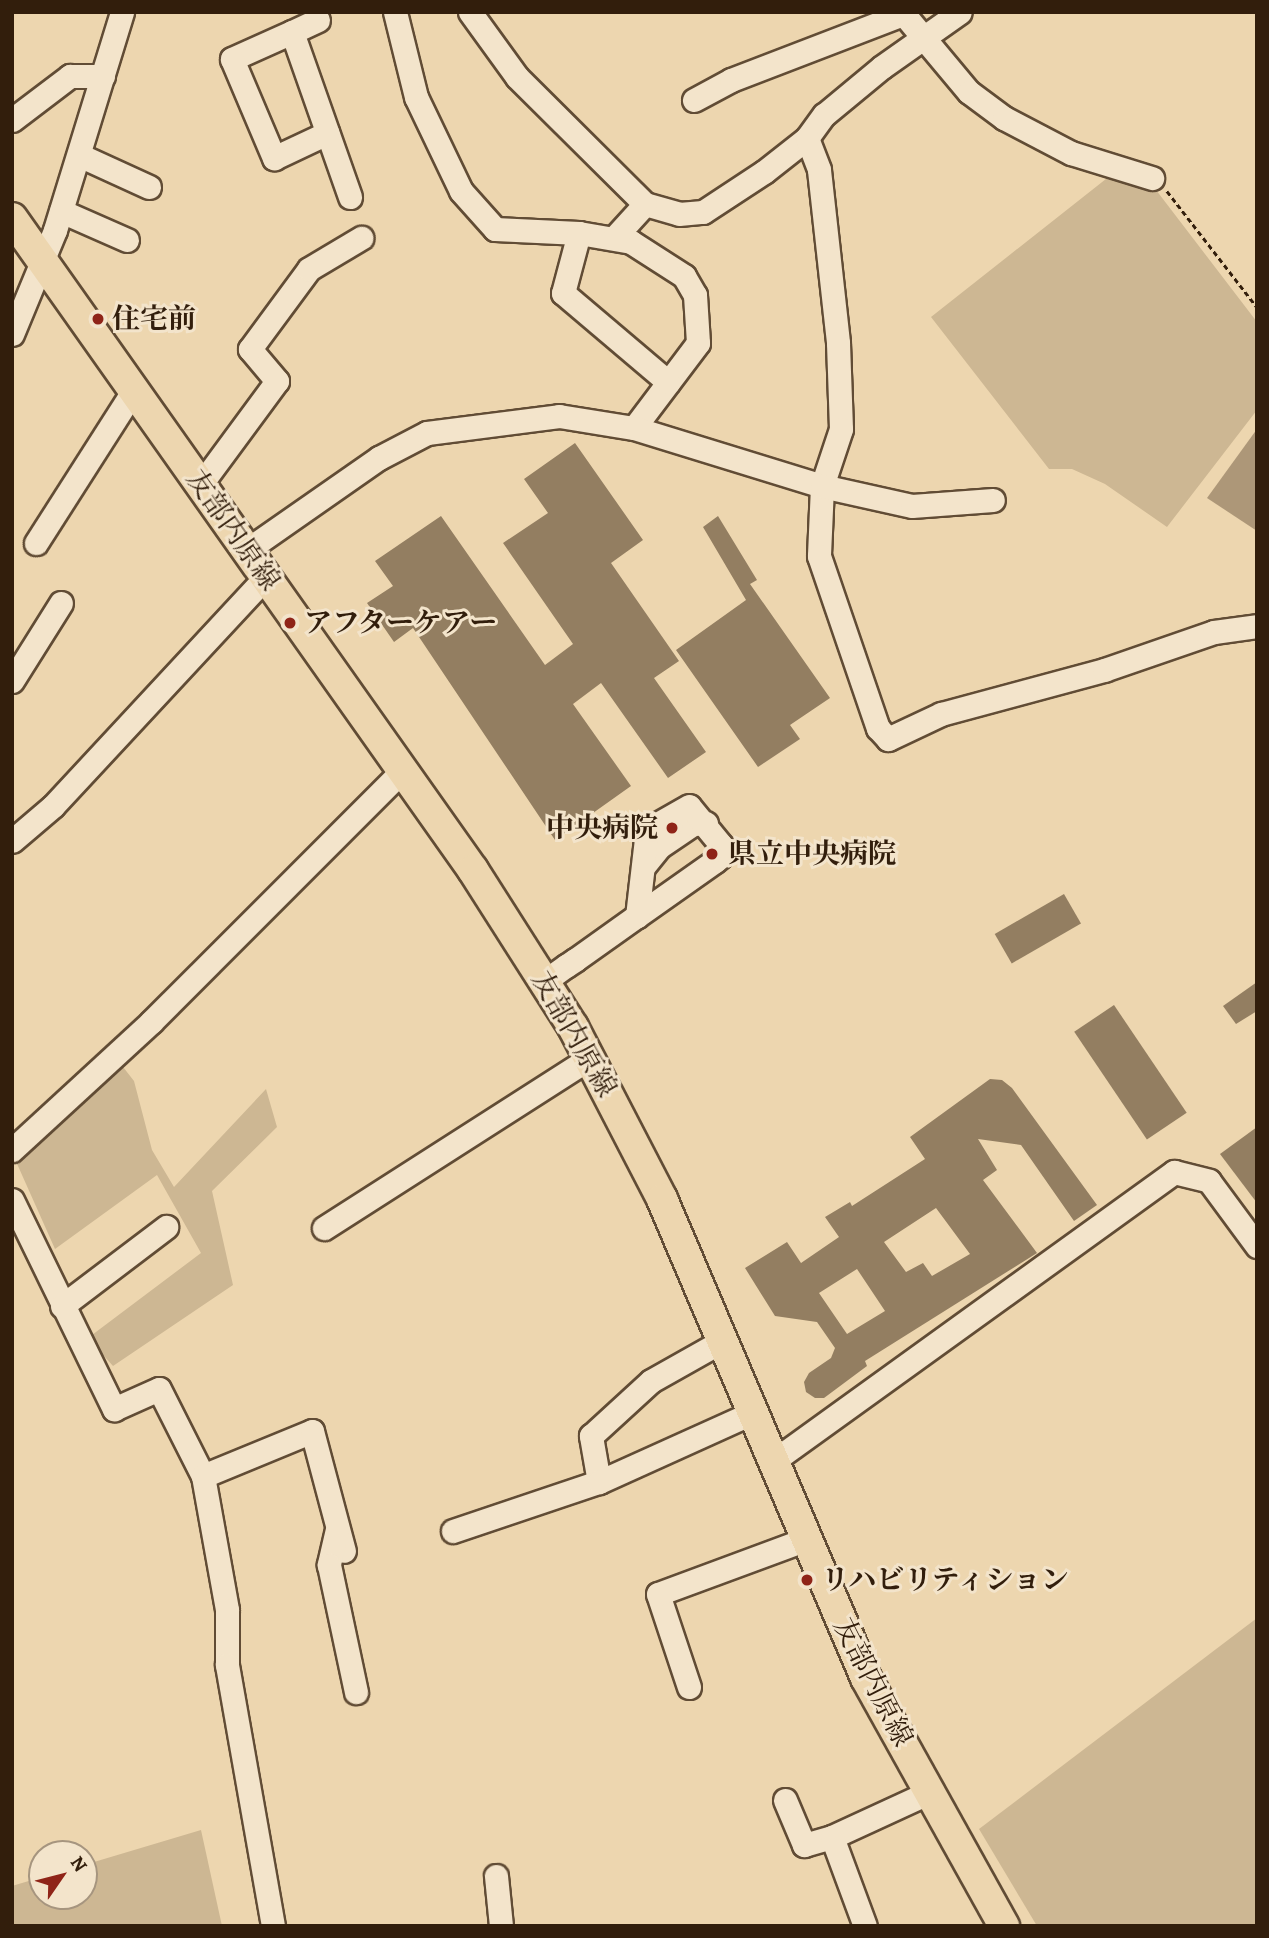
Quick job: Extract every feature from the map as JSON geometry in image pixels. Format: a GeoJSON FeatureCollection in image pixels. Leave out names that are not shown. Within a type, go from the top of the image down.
{"type":"FeatureCollection","features":[{"type":"Feature","properties":{"kind":"main road","name":"友部内原線"},"geometry":{"type":"LineString","coordinates":[[12,218],[135,388],[402,771],[545,981],[590,1058],[662,1199],[804,1540],[866,1678],[932,1791],[1004,1926]]}},
{"type":"Feature","properties":{"kind":"street"},"geometry":{"type":"LineString","coordinates":[[12,334],[44,261],[122,12]]}},
{"type":"Feature","properties":{"kind":"street"},"geometry":{"type":"LineString","coordinates":[[395,12],[416,97],[461,191],[495,229],[579,233],[614,238],[641,247],[684,276],[695,295],[698,343],[634,428]]}},
{"type":"Feature","properties":{"kind":"street"},"geometry":{"type":"LineString","coordinates":[[475,14],[517,77],[645,204],[679,214],[704,212],[807,138],[824,115],[960,12]]}},
{"type":"Feature","properties":{"kind":"street"},"geometry":{"type":"LineString","coordinates":[[694,100],[731,80],[903,13],[969,92],[1003,118],[1071,153],[1152,178]]}},
{"type":"Feature","properties":{"kind":"street"},"geometry":{"type":"LineString","coordinates":[[320,15],[292,32],[232,59],[274,158],[327,133]]}},
{"type":"Feature","properties":{"kind":"street"},"geometry":{"type":"LineString","coordinates":[[292,32],[350,197]]}},
{"type":"Feature","properties":{"kind":"street"},"geometry":{"type":"LineString","coordinates":[[12,120],[70,76],[103,76]]}},
{"type":"Feature","properties":{"kind":"street"},"geometry":{"type":"LineString","coordinates":[[807,138],[819,170],[839,355],[841,429],[822,486],[819,556],[878,728],[888,739],[942,714],[1104,670],[1214,632],[1257,626]]}},
{"type":"Feature","properties":{"kind":"street"},"geometry":{"type":"LineString","coordinates":[[79,155],[149,187]]}},
{"type":"Feature","properties":{"kind":"street"},"geometry":{"type":"LineString","coordinates":[[614,238],[645,204]]}},
{"type":"Feature","properties":{"kind":"street"},"geometry":{"type":"LineString","coordinates":[[61,211],[127,240]]}},
{"type":"Feature","properties":{"kind":"street"},"geometry":{"type":"LineString","coordinates":[[579,233],[563,293],[668,382]]}},
{"type":"Feature","properties":{"kind":"street"},"geometry":{"type":"LineString","coordinates":[[201,484],[277,381],[250,349],[309,269],[361,237]]}},
{"type":"Feature","properties":{"kind":"street"},"geometry":{"type":"LineString","coordinates":[[36,543],[135,388]]}},
{"type":"Feature","properties":{"kind":"street"},"geometry":{"type":"LineString","coordinates":[[247,550],[379,458],[427,433],[559,416],[634,428],[822,486],[912,506],[993,500]]}},
{"type":"Feature","properties":{"kind":"street"},"geometry":{"type":"LineString","coordinates":[[12,841],[53,806],[265,578]]}},
{"type":"Feature","properties":{"kind":"street"},"geometry":{"type":"LineString","coordinates":[[16,685],[61,603]]}},
{"type":"Feature","properties":{"kind":"street"},"geometry":{"type":"LineString","coordinates":[[12,1150],[151,1022],[402,771]]}},
{"type":"Feature","properties":{"kind":"street"},"geometry":{"type":"LineString","coordinates":[[545,981],[638,916],[720,857],[721,845],[706,823],[693,824],[659,847],[643,867],[638,916]]}},
{"type":"Feature","properties":{"kind":"street"},"geometry":{"type":"LineString","coordinates":[[324,1227],[590,1058]]}},
{"type":"Feature","properties":{"kind":"street"},"geometry":{"type":"LineString","coordinates":[[772,1462],[1174,1172],[1209,1181],[1257,1246]]}},
{"type":"Feature","properties":{"kind":"street"},"geometry":{"type":"LineString","coordinates":[[12,1200],[114,1409],[159,1390],[203,1476],[227,1610],[227,1665],[272,1926]]}},
{"type":"Feature","properties":{"kind":"street"},"geometry":{"type":"LineString","coordinates":[[62,1306],[166,1227]]}},
{"type":"Feature","properties":{"kind":"street"},"geometry":{"type":"LineString","coordinates":[[600,1482],[591,1436],[651,1381],[722,1341]]}},
{"type":"Feature","properties":{"kind":"street"},"geometry":{"type":"LineString","coordinates":[[453,1531],[600,1482],[752,1413]]}},
{"type":"Feature","properties":{"kind":"street"},"geometry":{"type":"LineString","coordinates":[[203,1476],[312,1431],[344,1551]]}},
{"type":"Feature","properties":{"kind":"street"},"geometry":{"type":"LineString","coordinates":[[338,1526],[329,1565],[356,1692]]}},
{"type":"Feature","properties":{"kind":"street"},"geometry":{"type":"LineString","coordinates":[[689,1687],[658,1594],[804,1540]]}},
{"type":"Feature","properties":{"kind":"street"},"geometry":{"type":"LineString","coordinates":[[785,1800],[804,1846],[832,1837],[932,1791]]}},
{"type":"Feature","properties":{"kind":"street"},"geometry":{"type":"LineString","coordinates":[[832,1837],[865,1926]]}},
{"type":"Feature","properties":{"kind":"street"},"geometry":{"type":"LineString","coordinates":[[496,1876],[501,1926]]}},
{"type":"Feature","properties":{"kind":"path"},"geometry":{"type":"LineString","coordinates":[[1152,178],[1172,196],[1257,307]]}},
{"type":"Feature","properties":{"kind":"shaded area"},"geometry":{"type":"Polygon","coordinates":[[[1111,175],[1153,186],[1257,322],[1257,410],[1167,527],[1105,484],[1072,469],[1049,469],[931,317],[1111,175]]]}},
{"type":"Feature","properties":{"kind":"shaded area"},"geometry":{"type":"Polygon","coordinates":[[[1257,429],[1257,531],[1207,498],[1257,429]]]}},
{"type":"Feature","properties":{"kind":"shaded area"},"geometry":{"type":"Polygon","coordinates":[[[116,1058],[134,1081],[152,1150],[174,1187],[266,1089],[277,1127],[212,1191],[233,1285],[113,1366],[88,1338],[201,1253],[157,1175],[55,1249],[14,1157],[116,1058]]]}},
{"type":"Feature","properties":{"kind":"shaded area"},"geometry":{"type":"Polygon","coordinates":[[[1257,1618],[1257,1926],[1037,1926],[979,1829],[1257,1618]]]}},
{"type":"Feature","properties":{"kind":"shaded area"},"geometry":{"type":"Polygon","coordinates":[[[201,1830],[222,1926],[12,1926],[12,1886],[28,1881],[28,1910],[98,1910],[98,1861],[201,1830]]]}},
{"type":"Feature","properties":{"kind":"building"},"geometry":{"type":"Polygon","coordinates":[[[575,443],[643,540],[611,563],[679,661],[654,678],[706,752],[668,778],[601,683],[573,704],[631,786],[555,840],[413,628],[394,642],[367,603],[393,586],[375,561],[441,516],[545,665],[573,644],[503,543],[548,513],[524,479],[575,443]]]}},
{"type":"Feature","properties":{"kind":"building"},"geometry":{"type":"Polygon","coordinates":[[[718,516],[757,580],[750,584],[830,698],[790,725],[800,739],[758,767],[676,650],[746,600],[703,527],[718,516]]]}},
{"type":"Feature","properties":{"kind":"building"},"geometry":{"type":"Polygon","coordinates":[[[1064,894],[1081,923],[1012,963],[995,934],[1064,894]]]}},
{"type":"Feature","properties":{"kind":"building"},"geometry":{"type":"Polygon","coordinates":[[[1257,982],[1257,1011],[1236,1024],[1223,1006],[1257,982]]]}},
{"type":"Feature","properties":{"kind":"building"},"geometry":{"type":"Polygon","coordinates":[[[1114,1005],[1187,1113],[1147,1140],[1074,1032],[1114,1005]]]}},
{"type":"Feature","properties":{"kind":"building"},"geometry":{"type":"Polygon","coordinates":[[[990,1079],[1002,1080],[1012,1088],[1097,1205],[1074,1221],[1021,1145],[978,1139],[997,1170],[983,1180],[1037,1253],[865,1361],[867,1366],[824,1398],[815,1398],[806,1392],[804,1382],[809,1373],[831,1358],[835,1348],[817,1322],[775,1316],[745,1268],[787,1242],[801,1263],[839,1237],[825,1217],[850,1202],[852,1206],[925,1159],[910,1137],[990,1079]],[[936,1208],[884,1242],[906,1272],[923,1263],[932,1276],[970,1254],[936,1208]],[[857,1269],[819,1293],[847,1334],[885,1311],[857,1269]]]}},
{"type":"Feature","properties":{"kind":"building"},"geometry":{"type":"Polygon","coordinates":[[[1257,1127],[1257,1203],[1220,1154],[1257,1127]]]}},
{"type":"Feature","properties":{"kind":"place","name":"住宅前"},"geometry":{"type":"Point","coordinates":[98,319]}},
{"type":"Feature","properties":{"kind":"place","name":"アフターケアー"},"geometry":{"type":"Point","coordinates":[290,623]}},
{"type":"Feature","properties":{"kind":"place","name":"中央病院"},"geometry":{"type":"Point","coordinates":[672,828]}},
{"type":"Feature","properties":{"kind":"place","name":"県立中央病院"},"geometry":{"type":"Point","coordinates":[712,854]}},
{"type":"Feature","properties":{"kind":"place","name":"リハビリティション"},"geometry":{"type":"Point","coordinates":[807,1580]}}]}
